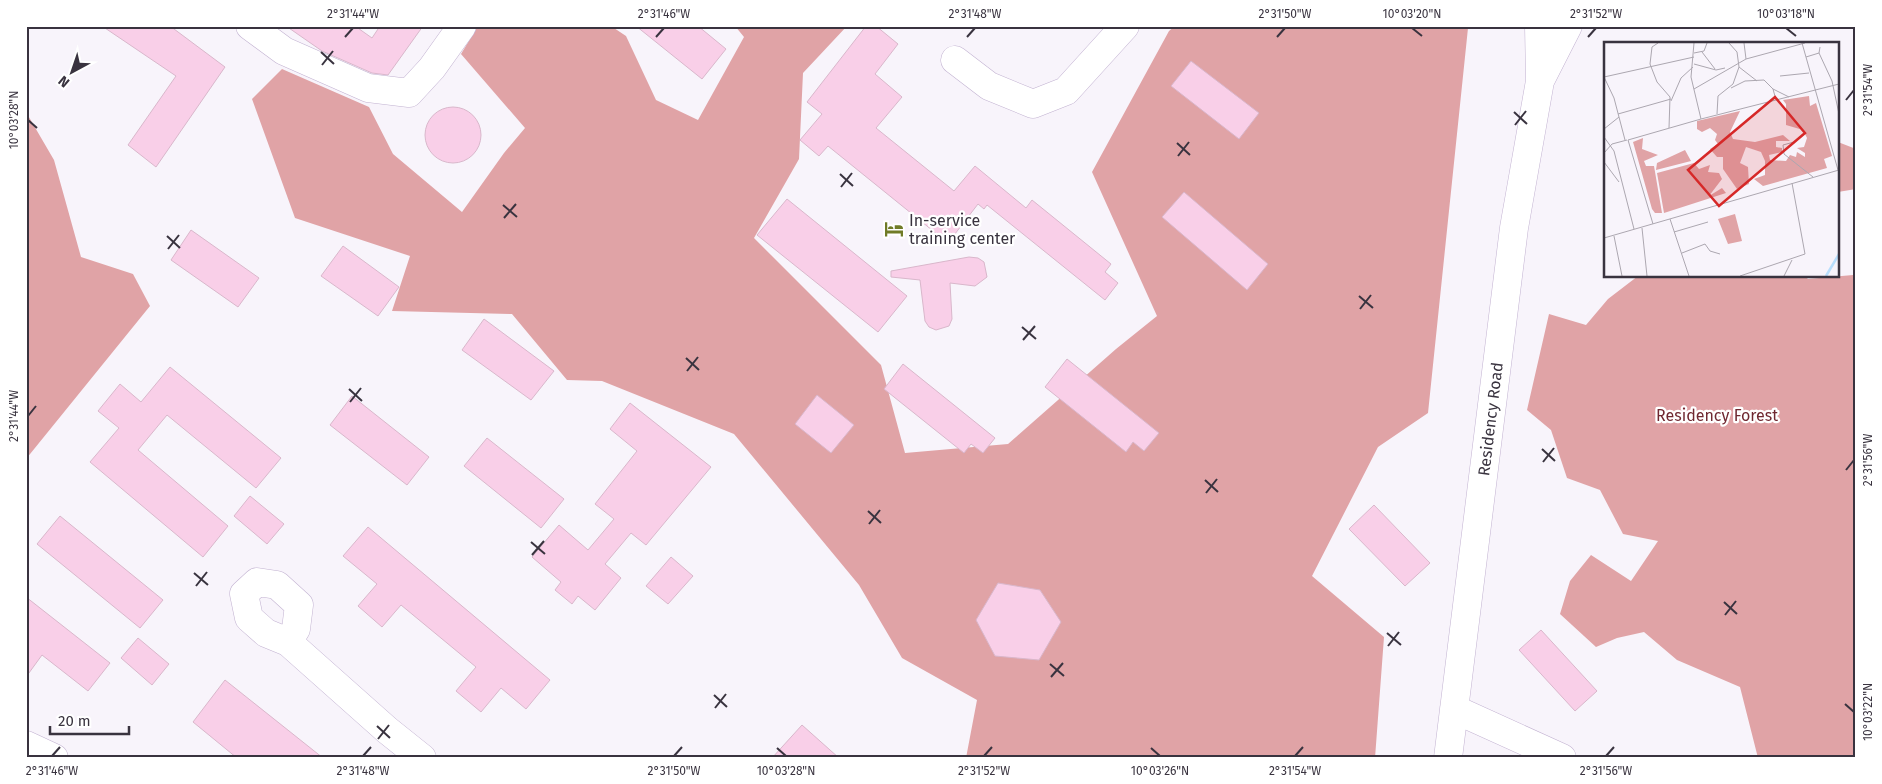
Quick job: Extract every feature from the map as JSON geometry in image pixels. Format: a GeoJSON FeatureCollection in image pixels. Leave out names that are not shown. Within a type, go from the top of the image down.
{"type":"FeatureCollection","features":[{"type":"Feature","properties":{"kind":"street"},"geometry":{"type":"LineString","coordinates":[[250,26],[284,51],[368,88],[409,92],[432,68],[462,26]]}},
{"type":"Feature","properties":{"kind":"street"},"geometry":{"type":"LineString","coordinates":[[956,60],[989,86],[1033,104],[1066,91],[1125,26]]}},
{"type":"Feature","properties":{"kind":"street","name":"Residency Road"},"geometry":{"type":"LineString","coordinates":[[1448,758],[1514,228],[1540,81],[1539,26]]}},
{"type":"Feature","properties":{"kind":"street","name":"Residency Road"},"geometry":{"type":"LineString","coordinates":[[1540,81],[1568,26]]}},
{"type":"Feature","properties":{"kind":"street"},"geometry":{"type":"LineString","coordinates":[[288,642],[387,730],[422,758]]}},
{"type":"Feature","properties":{"kind":"street"},"geometry":{"type":"LineString","coordinates":[[1454,708],[1562,758]]}},
{"type":"Feature","properties":{"kind":"street"},"geometry":{"type":"LineString","coordinates":[[26,745],[54,758]]}},
{"type":"Feature","properties":{"kind":"green space"},"geometry":{"type":"Polygon","coordinates":[[[478,26],[611,26],[626,36],[656,100],[698,120],[744,37],[735,26],[847,26],[803,73],[799,159],[754,238],[881,365],[905,453],[1008,444],[1116,349],[1157,316],[1092,172],[1169,31],[1175,26],[1462,26],[1468,28],[1428,413],[1378,447],[1312,576],[1384,637],[1375,758],[966,758],[977,700],[902,658],[859,585],[734,434],[602,381],[567,380],[512,314],[392,311],[410,256],[295,218],[252,99],[282,69],[369,107],[393,154],[462,212],[504,153],[525,128],[461,54],[478,26]]]}},
{"type":"Feature","properties":{"kind":"green space"},"geometry":{"type":"Polygon","coordinates":[[[26,112],[54,160],[81,257],[133,274],[150,306],[26,459],[26,112]]]}},
{"type":"Feature","properties":{"kind":"green space"},"geometry":{"type":"Polygon","coordinates":[[[1840,143],[1856,149],[1856,189],[1840,192],[1840,143]]]}},
{"type":"Feature","properties":{"kind":"green space","name":"Residency Forest"},"geometry":{"type":"Polygon","coordinates":[[[1856,272],[1856,758],[1758,758],[1740,687],[1677,660],[1644,632],[1617,638],[1596,647],[1560,614],[1570,581],[1591,555],[1631,581],[1658,541],[1623,534],[1600,490],[1567,478],[1551,430],[1527,410],[1549,314],[1586,325],[1608,299],[1635,278],[1808,279],[1840,278],[1840,276],[1853,275],[1856,272]]]}},
{"type":"Feature","properties":{"kind":"building"},"geometry":{"type":"Polygon","coordinates":[[[102,26],[170,26],[225,67],[156,167],[128,145],[176,76],[102,26]]]}},
{"type":"Feature","properties":{"kind":"building"},"geometry":{"type":"Polygon","coordinates":[[[286,26],[355,26],[372,38],[380,26],[423,26],[388,75],[372,73],[322,51],[286,26]]]}},
{"type":"Feature","properties":{"kind":"building"},"geometry":{"type":"Polygon","coordinates":[[[636,26],[698,26],[726,49],[702,79],[636,26]]]}},
{"type":"Feature","properties":{"kind":"building"},"geometry":{"type":"Polygon","coordinates":[[[866,26],[876,26],[898,44],[875,74],[902,97],[876,128],[954,191],[975,166],[1026,208],[1032,200],[1111,264],[1105,272],[1118,283],[1105,300],[987,205],[984,209],[978,204],[948,243],[828,146],[819,156],[800,140],[822,114],[807,102],[866,26]]]}},
{"type":"Feature","properties":{"kind":"building"},"geometry":{"type":"Polygon","coordinates":[[[1191,61],[1259,113],[1239,139],[1171,86],[1191,61]]]}},
{"type":"Feature","properties":{"kind":"building"},"geometry":{"type":"Polygon","coordinates":[[[453,107],[464,109],[473,115],[479,124],[481,135],[479,146],[473,155],[464,161],[453,163],[442,161],[433,155],[427,146],[425,135],[427,124],[433,115],[442,109],[453,107]]]}},
{"type":"Feature","properties":{"kind":"building"},"geometry":{"type":"Polygon","coordinates":[[[1184,192],[1268,264],[1247,290],[1162,217],[1184,192]]]}},
{"type":"Feature","properties":{"kind":"building"},"geometry":{"type":"Polygon","coordinates":[[[787,199],[907,296],[878,332],[757,235],[787,199]]]}},
{"type":"Feature","properties":{"kind":"building"},"geometry":{"type":"Polygon","coordinates":[[[191,230],[259,278],[238,307],[171,260],[191,230]]]}},
{"type":"Feature","properties":{"kind":"building"},"geometry":{"type":"Polygon","coordinates":[[[343,246],[399,287],[378,316],[321,276],[343,246]]]}},
{"type":"Feature","properties":{"kind":"building"},"geometry":{"type":"Polygon","coordinates":[[[969,257],[978,258],[984,262],[987,277],[975,286],[950,283],[952,319],[949,326],[936,330],[929,327],[925,321],[920,280],[891,277],[891,271],[969,257]]]}},
{"type":"Feature","properties":{"kind":"building"},"geometry":{"type":"Polygon","coordinates":[[[484,319],[554,371],[531,400],[462,350],[484,319]]]}},
{"type":"Feature","properties":{"kind":"building"},"geometry":{"type":"Polygon","coordinates":[[[1067,359],[1159,433],[1144,451],[1133,442],[1126,452],[1045,387],[1067,359]]]}},
{"type":"Feature","properties":{"kind":"building"},"geometry":{"type":"Polygon","coordinates":[[[903,364],[995,438],[983,453],[971,444],[964,453],[884,389],[903,364]]]}},
{"type":"Feature","properties":{"kind":"building"},"geometry":{"type":"Polygon","coordinates":[[[170,367],[281,458],[256,488],[167,415],[138,450],[228,526],[203,557],[90,462],[119,428],[98,411],[120,384],[141,402],[170,367]]]}},
{"type":"Feature","properties":{"kind":"building"},"geometry":{"type":"Polygon","coordinates":[[[817,395],[854,425],[831,453],[795,424],[817,395]]]}},
{"type":"Feature","properties":{"kind":"building"},"geometry":{"type":"Polygon","coordinates":[[[352,396],[429,457],[407,485],[330,425],[352,396]]]}},
{"type":"Feature","properties":{"kind":"building"},"geometry":{"type":"Polygon","coordinates":[[[630,403],[711,467],[646,545],[631,533],[605,564],[621,578],[595,610],[578,596],[572,604],[555,590],[561,582],[532,557],[559,525],[588,550],[614,519],[595,504],[637,451],[610,429],[630,403]]]}},
{"type":"Feature","properties":{"kind":"building"},"geometry":{"type":"Polygon","coordinates":[[[487,438],[564,499],[541,528],[464,466],[487,438]]]}},
{"type":"Feature","properties":{"kind":"building"},"geometry":{"type":"Polygon","coordinates":[[[250,496],[284,524],[267,544],[234,516],[250,496]]]}},
{"type":"Feature","properties":{"kind":"building"},"geometry":{"type":"Polygon","coordinates":[[[1374,505],[1430,563],[1405,586],[1349,529],[1374,505]]]}},
{"type":"Feature","properties":{"kind":"building"},"geometry":{"type":"Polygon","coordinates":[[[60,516],[163,600],[140,628],[37,544],[60,516]]]}},
{"type":"Feature","properties":{"kind":"building"},"geometry":{"type":"Polygon","coordinates":[[[368,527],[550,680],[526,709],[501,688],[481,712],[456,691],[476,667],[401,605],[382,627],[358,606],[377,584],[343,556],[368,527]]]}},
{"type":"Feature","properties":{"kind":"building"},"geometry":{"type":"Polygon","coordinates":[[[671,557],[693,576],[668,604],[646,586],[671,557]]]}},
{"type":"Feature","properties":{"kind":"building"},"geometry":{"type":"Polygon","coordinates":[[[998,583],[1040,590],[1061,622],[1039,660],[995,656],[976,620],[998,583]]]}},
{"type":"Feature","properties":{"kind":"building"},"geometry":{"type":"Polygon","coordinates":[[[26,597],[110,663],[88,691],[42,655],[26,677],[26,597]]]}},
{"type":"Feature","properties":{"kind":"building"},"geometry":{"type":"Polygon","coordinates":[[[1541,630],[1597,691],[1575,711],[1519,650],[1541,630]]]}},
{"type":"Feature","properties":{"kind":"building"},"geometry":{"type":"Polygon","coordinates":[[[138,638],[169,664],[152,685],[121,658],[138,638]]]}},
{"type":"Feature","properties":{"kind":"building"},"geometry":{"type":"Polygon","coordinates":[[[225,680],[323,758],[237,758],[193,722],[225,680]]]}},
{"type":"Feature","properties":{"kind":"building"},"geometry":{"type":"Polygon","coordinates":[[[802,725],[839,758],[772,758],[802,725]]]}},
{"type":"Feature","properties":{"kind":"place","name":"In-service training center"},"geometry":{"type":"Point","coordinates":[894,229]}}]}
